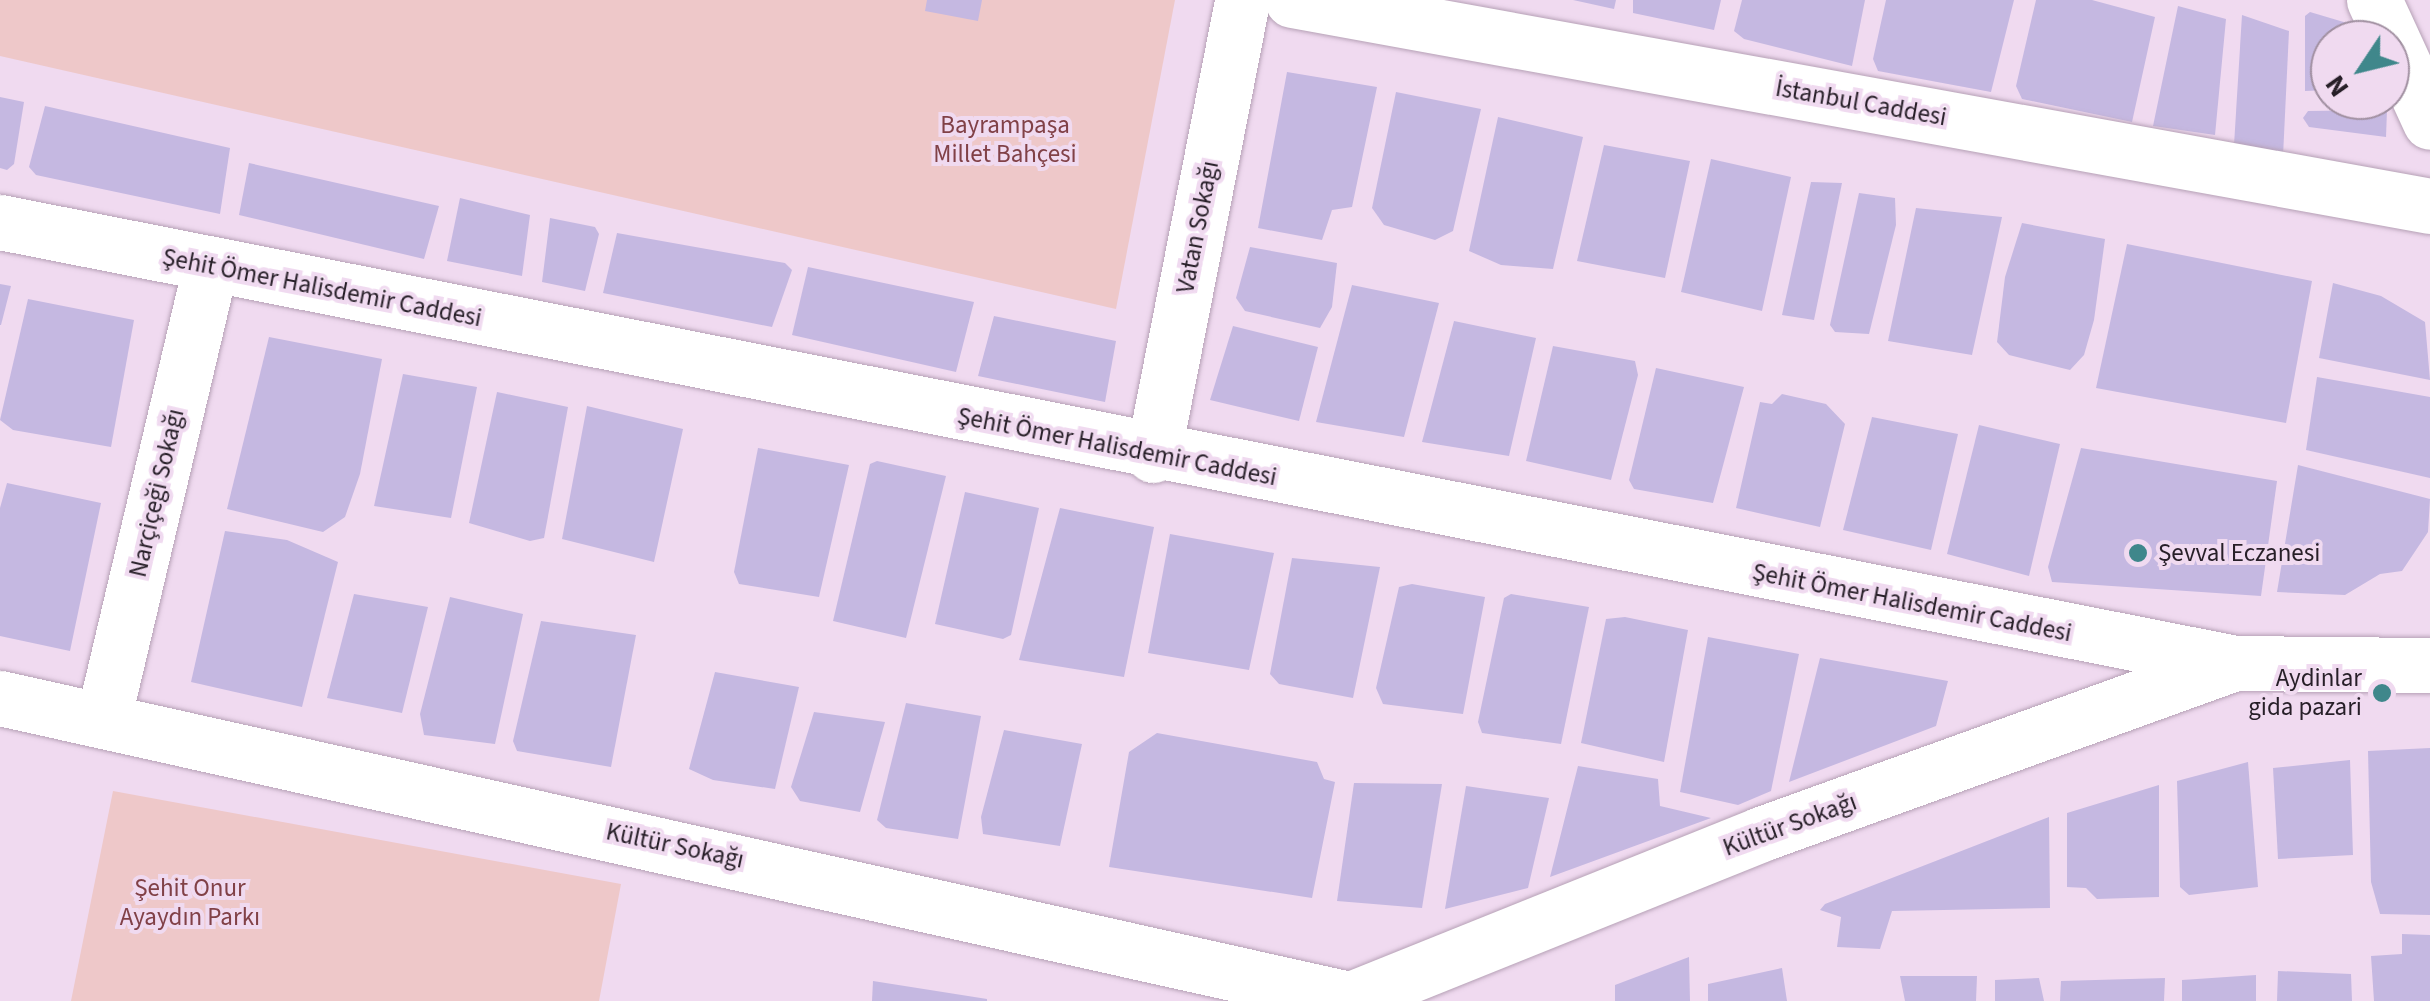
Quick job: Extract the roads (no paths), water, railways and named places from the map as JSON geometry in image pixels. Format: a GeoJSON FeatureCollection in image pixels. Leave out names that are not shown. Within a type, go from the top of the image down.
{"type":"FeatureCollection","features":[{"type":"Feature","properties":{"kind":"street","name":"Vatan Sokağı"},"geometry":{"type":"LineString","coordinates":[[1154,455],[1242,0]]}},
{"type":"Feature","properties":{"kind":"street","name":"İstanbul Caddesi"},"geometry":{"type":"LineString","coordinates":[[1292,0],[2430,206]]}},
{"type":"Feature","properties":{"kind":"street"},"geometry":{"type":"LineString","coordinates":[[2374,0],[2430,122]]}},
{"type":"Feature","properties":{"kind":"street","name":"Şehit Ömer Halisdemir Caddesi"},"geometry":{"type":"LineString","coordinates":[[0,222],[1154,455],[2235,663]]}},
{"type":"Feature","properties":{"kind":"street","name":"Narçiçeği Sokağı"},"geometry":{"type":"LineString","coordinates":[[104,720],[210,266]]}},
{"type":"Feature","properties":{"kind":"street"},"geometry":{"type":"LineString","coordinates":[[2235,663],[2430,665]]}},
{"type":"Feature","properties":{"kind":"street","name":"Kültür Sokağı"},"geometry":{"type":"LineString","coordinates":[[0,698],[1348,1000],[1761,834],[2235,663]]}},
{"type":"Feature","properties":{"kind":"place","name":"Şevval Eczanesi"},"geometry":{"type":"Point","coordinates":[2138,553]}},
{"type":"Feature","properties":{"kind":"place","name":"Aydinlar gida pazari"},"geometry":{"type":"Point","coordinates":[2382,693]}},
{"type":"Feature","properties":{"kind":"park label","name":"Bayrampaşa Millet Bahçesi"},"geometry":{"type":"Point","coordinates":[1005,140]}},
{"type":"Feature","properties":{"kind":"park label","name":"Şehit Onur Ayaydın Parkı"},"geometry":{"type":"Point","coordinates":[190,904]}}]}
